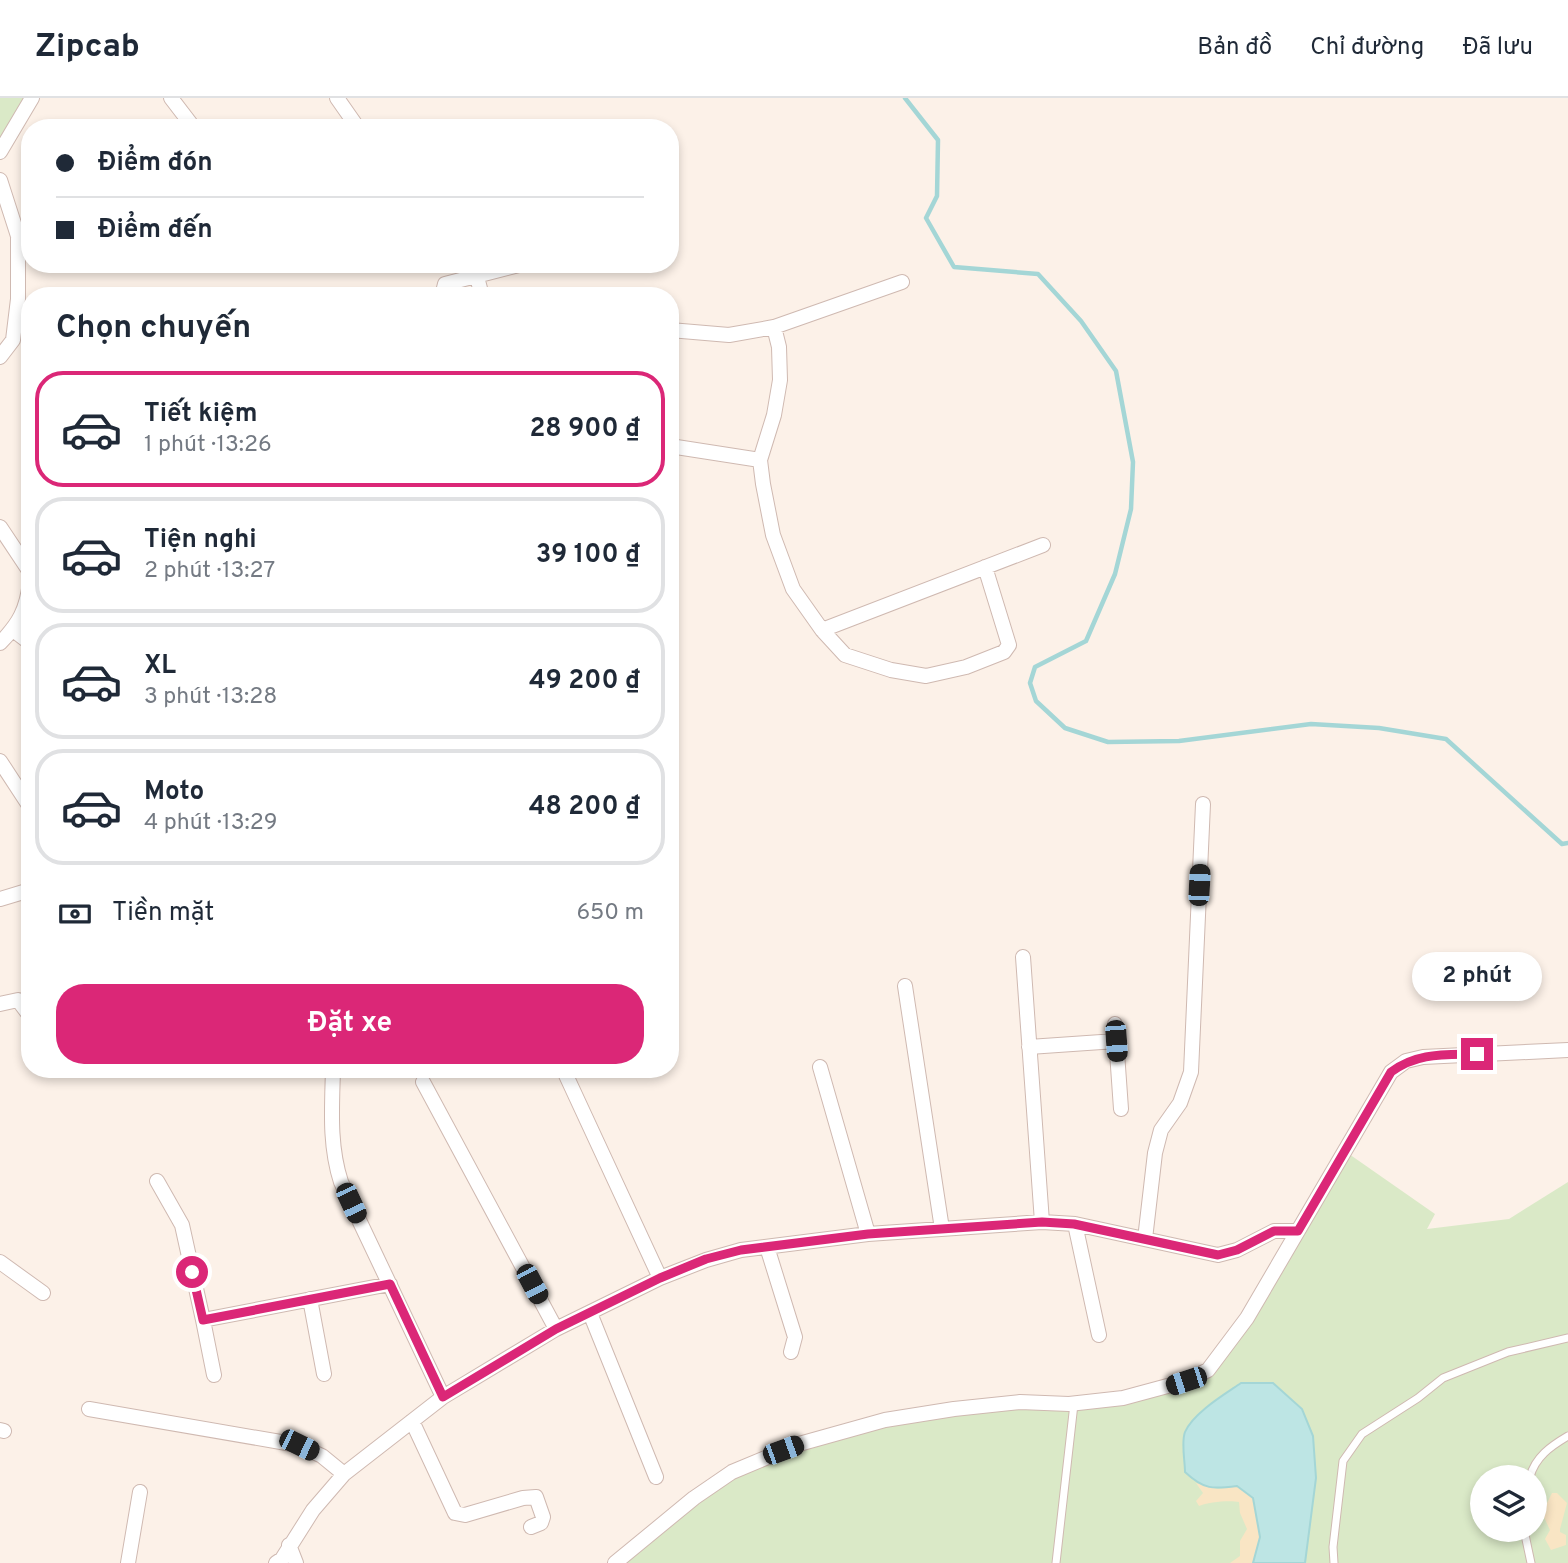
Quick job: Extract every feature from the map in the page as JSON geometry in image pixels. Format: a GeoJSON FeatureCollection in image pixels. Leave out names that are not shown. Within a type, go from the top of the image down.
{"type":"FeatureCollection","features":[{"type":"Feature","properties":{"kind":"street"},"geometry":{"type":"LineString","coordinates":[[0,152],[32,98]]}},
{"type":"Feature","properties":{"kind":"street"},"geometry":{"type":"LineString","coordinates":[[171,98],[187,119]]}},
{"type":"Feature","properties":{"kind":"street"},"geometry":{"type":"LineString","coordinates":[[337,98],[352,119]]}},
{"type":"Feature","properties":{"kind":"street"},"geometry":{"type":"LineString","coordinates":[[0,180],[21,228]]}},
{"type":"Feature","properties":{"kind":"street"},"geometry":{"type":"LineString","coordinates":[[0,358],[13,340],[21,267]]}},
{"type":"Feature","properties":{"kind":"street"},"geometry":{"type":"LineString","coordinates":[[444,287],[445,284],[491,273]]}},
{"type":"Feature","properties":{"kind":"street"},"geometry":{"type":"LineString","coordinates":[[477,277],[480,287]]}},
{"type":"Feature","properties":{"kind":"street"},"geometry":{"type":"LineString","coordinates":[[679,331],[729,335],[774,327],[902,282]]}},
{"type":"Feature","properties":{"kind":"street"},"geometry":{"type":"LineString","coordinates":[[774,327],[779,347],[780,380],[774,415],[760,460],[773,535],[793,589],[822,630],[845,655],[891,670],[926,676],[966,667],[1004,652],[1009,645],[985,567]]}},
{"type":"Feature","properties":{"kind":"street"},"geometry":{"type":"LineString","coordinates":[[13,340],[21,340]]}},
{"type":"Feature","properties":{"kind":"street"},"geometry":{"type":"LineString","coordinates":[[679,447],[760,460]]}},
{"type":"Feature","properties":{"kind":"street"},"geometry":{"type":"LineString","coordinates":[[0,527],[21,558]]}},
{"type":"Feature","properties":{"kind":"street"},"geometry":{"type":"LineString","coordinates":[[822,630],[1043,545]]}},
{"type":"Feature","properties":{"kind":"street"},"geometry":{"type":"LineString","coordinates":[[0,643],[13,630],[21,616]]}},
{"type":"Feature","properties":{"kind":"street"},"geometry":{"type":"LineString","coordinates":[[13,630],[21,636]]}},
{"type":"Feature","properties":{"kind":"street"},"geometry":{"type":"LineString","coordinates":[[0,761],[21,793]]}},
{"type":"Feature","properties":{"kind":"street"},"geometry":{"type":"LineString","coordinates":[[1144,1239],[1155,1153],[1161,1130],[1180,1103],[1191,1072],[1203,804]]}},
{"type":"Feature","properties":{"kind":"street"},"geometry":{"type":"LineString","coordinates":[[0,899],[21,893]]}},
{"type":"Feature","properties":{"kind":"street"},"geometry":{"type":"LineString","coordinates":[[1023,957],[1042,1222]]}},
{"type":"Feature","properties":{"kind":"street"},"geometry":{"type":"LineString","coordinates":[[905,986],[942,1229]]}},
{"type":"Feature","properties":{"kind":"street"},"geometry":{"type":"LineString","coordinates":[[0,1004],[18,1000],[21,1004]]}},
{"type":"Feature","properties":{"kind":"street"},"geometry":{"type":"LineString","coordinates":[[1115,1024],[1121,1109]]}},
{"type":"Feature","properties":{"kind":"street"},"geometry":{"type":"LineString","coordinates":[[1029,1047],[1116,1041]]}},
{"type":"Feature","properties":{"kind":"street"},"geometry":{"type":"LineString","coordinates":[[615,1563],[686,1504],[732,1472],[799,1444],[884,1420],[954,1409],[1020,1402],[1074,1404],[1123,1398],[1162,1389],[1208,1370],[1247,1318],[1391,1072],[1406,1061],[1423,1057],[1568,1050]]}},
{"type":"Feature","properties":{"kind":"street"},"geometry":{"type":"LineString","coordinates":[[820,1067],[868,1234]]}},
{"type":"Feature","properties":{"kind":"street"},"geometry":{"type":"LineString","coordinates":[[333,1078],[331,1127],[341,1182],[443,1397]]}},
{"type":"Feature","properties":{"kind":"street"},"geometry":{"type":"LineString","coordinates":[[567,1078],[660,1278]]}},
{"type":"Feature","properties":{"kind":"street"},"geometry":{"type":"LineString","coordinates":[[423,1082],[556,1329]]}},
{"type":"Feature","properties":{"kind":"street"},"geometry":{"type":"LineString","coordinates":[[158,1181],[182,1225],[214,1375]]}},
{"type":"Feature","properties":{"kind":"street"},"geometry":{"type":"LineString","coordinates":[[276,1563],[282,1559],[313,1510],[344,1475],[443,1397],[556,1329],[660,1278],[706,1259],[741,1250],[868,1234],[1042,1222],[1074,1224],[1218,1255],[1237,1250],[1274,1231],[1298,1231]]}},
{"type":"Feature","properties":{"kind":"street"},"geometry":{"type":"LineString","coordinates":[[1074,1224],[1099,1335]]}},
{"type":"Feature","properties":{"kind":"street"},"geometry":{"type":"LineString","coordinates":[[767,1247],[795,1337],[791,1352]]}},
{"type":"Feature","properties":{"kind":"street"},"geometry":{"type":"LineString","coordinates":[[0,1262],[43,1293]]}},
{"type":"Feature","properties":{"kind":"street"},"geometry":{"type":"LineString","coordinates":[[203,1320],[390,1284]]}},
{"type":"Feature","properties":{"kind":"street"},"geometry":{"type":"LineString","coordinates":[[310,1299],[324,1374]]}},
{"type":"Feature","properties":{"kind":"street"},"geometry":{"type":"LineString","coordinates":[[590,1313],[656,1477]]}},
{"type":"Feature","properties":{"kind":"street"},"geometry":{"type":"LineString","coordinates":[[89,1409],[299,1445],[322,1456],[344,1475]]}},
{"type":"Feature","properties":{"kind":"street"},"geometry":{"type":"LineString","coordinates":[[412,1421],[455,1513],[465,1515],[523,1498],[537,1497],[543,1517],[541,1523],[531,1527]]}},
{"type":"Feature","properties":{"kind":"street"},"geometry":{"type":"LineString","coordinates":[[128,1563],[140,1492]]}},
{"type":"Feature","properties":{"kind":"street"},"geometry":{"type":"LineString","coordinates":[[289,1545],[296,1563]]}},
{"type":"Feature","properties":{"kind":"lane"},"geometry":{"type":"LineString","coordinates":[[1334,1563],[1333,1547],[1343,1461],[1362,1434],[1418,1398],[1443,1378],[1508,1352],[1568,1338]]}},
{"type":"Feature","properties":{"kind":"lane"},"geometry":{"type":"LineString","coordinates":[[1055,1563],[1074,1404]]}},
{"type":"Feature","properties":{"kind":"lane"},"geometry":{"type":"LineString","coordinates":[[1534,1465],[1551,1446],[1568,1436]]}},
{"type":"Feature","properties":{"kind":"lane"},"geometry":{"type":"LineString","coordinates":[[1527,1542],[1531,1563]]}},
{"type":"Feature","properties":{"kind":"green space"},"geometry":{"type":"Polygon","coordinates":[[[0,98],[38,98],[21,119],[0,145],[0,98]]]}},
{"type":"Feature","properties":{"kind":"green space"},"geometry":{"type":"Polygon","coordinates":[[[1349,1154],[1435,1214],[1427,1229],[1509,1219],[1568,1182],[1568,1563],[624,1563],[674,1521],[734,1477],[784,1455],[889,1425],[951,1415],[1021,1408],[1066,1410],[1212,1374],[1349,1154]]]}},
{"type":"Feature","properties":{"kind":"sand"},"geometry":{"type":"Polygon","coordinates":[[[1196,1483],[1218,1489],[1237,1486],[1253,1498],[1260,1537],[1253,1563],[1230,1563],[1240,1556],[1240,1541],[1247,1529],[1240,1513],[1239,1502],[1199,1506],[1196,1501],[1203,1493],[1196,1483]]]}},
{"type":"Feature","properties":{"kind":"sand"},"geometry":{"type":"Polygon","coordinates":[[[1552,1493],[1557,1493],[1567,1503],[1560,1529],[1560,1532],[1566,1535],[1566,1545],[1551,1550],[1547,1542],[1550,1530],[1547,1524],[1547,1503],[1552,1493]]]}},
{"type":"Feature","properties":{"kind":"water"},"geometry":{"type":"Polygon","coordinates":[[[1241,1383],[1273,1383],[1302,1409],[1313,1436],[1316,1478],[1305,1563],[1253,1563],[1260,1537],[1253,1498],[1237,1486],[1215,1488],[1203,1485],[1185,1472],[1183,1441],[1189,1425],[1210,1404],[1241,1383]]]}},
{"type":"Feature","properties":{"kind":"waterway"},"geometry":{"type":"LineString","coordinates":[[905,98],[938,140],[937,196],[926,218],[954,267],[1038,274],[1081,321],[1116,371],[1133,462],[1131,509],[1115,574],[1086,641],[1035,667],[1030,683],[1036,701],[1065,728],[1108,742],[1179,741],[1311,724],[1379,728],[1446,739],[1562,844],[1568,843]]}},
{"type":"Feature","properties":{"kind":"route"},"geometry":{"type":"LineString","coordinates":[[192,1272],[203,1320],[390,1284],[443,1397],[556,1329],[660,1278],[706,1259],[741,1250],[868,1234],[1042,1222],[1074,1224],[1218,1255],[1237,1250],[1274,1231],[1298,1231],[1391,1072],[1406,1061],[1423,1057],[1477,1054]]}}]}
